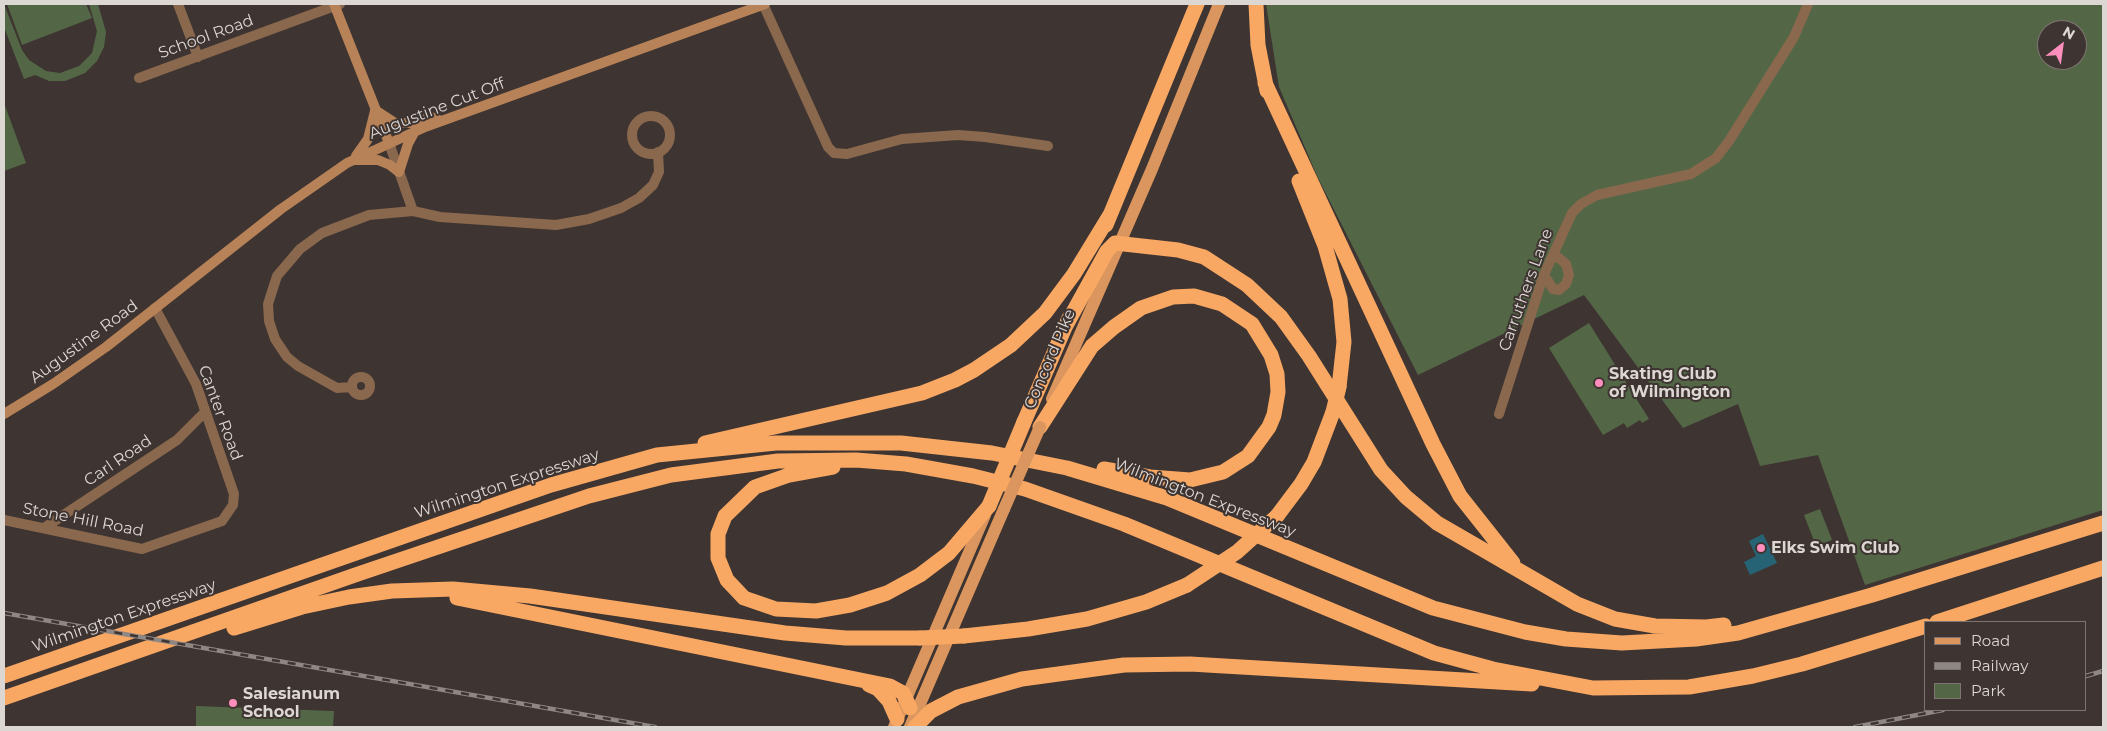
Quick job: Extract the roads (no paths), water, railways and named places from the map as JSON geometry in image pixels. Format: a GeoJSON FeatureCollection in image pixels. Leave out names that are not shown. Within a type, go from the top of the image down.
{"type":"FeatureCollection","features":[{"type":"Feature","properties":{"kind":"highway","name":"Concord Pike"},"geometry":{"type":"LineString","coordinates":[[989,506],[1065,327],[1197,4]]}},
{"type":"Feature","properties":{"kind":"highway"},"geometry":{"type":"LineString","coordinates":[[4,707],[287,611],[361,595],[423,590],[483,591],[785,633],[846,638],[920,638],[964,636],[1028,629],[1087,619],[1146,602],[1187,584],[1216,568],[1277,516],[1301,484],[1314,462],[1333,412],[1339,387],[1344,342],[1340,299],[1325,246],[1280,134],[1265,83],[1258,45],[1256,4]]}},
{"type":"Feature","properties":{"kind":"highway"},"geometry":{"type":"LineString","coordinates":[[1265,83],[1451,479],[1460,496],[1522,574]]}},
{"type":"Feature","properties":{"kind":"highway"},"geometry":{"type":"LineString","coordinates":[[657,456],[787,423],[904,398],[955,380],[992,359],[1029,330],[1045,313],[1074,274],[1110,215]]}},
{"type":"Feature","properties":{"kind":"highway"},"geometry":{"type":"LineString","coordinates":[[1065,327],[1107,251],[1115,243],[1120,242],[1178,250],[1204,257],[1259,294],[1292,331],[1381,470],[1406,498],[1437,523],[1522,574],[1577,604],[1615,619],[1655,626],[1706,627],[1741,622],[1839,598],[1872,595]]}},
{"type":"Feature","properties":{"kind":"highway"},"geometry":{"type":"LineString","coordinates":[[932,446],[1038,454],[1114,471],[1171,480],[1202,479],[1223,472],[1239,463],[1263,438],[1274,415],[1276,404],[1278,383],[1275,365],[1260,334],[1252,324],[1232,309],[1194,296],[1162,300],[1133,312],[1092,346],[1040,426]]}},
{"type":"Feature","properties":{"kind":"highway","name":"Wilmington Expressway"},"geometry":{"type":"LineString","coordinates":[[4,676],[551,484],[657,456],[808,441],[901,443],[992,452],[1038,462],[1138,488],[1210,515],[1433,608],[1525,632],[1566,639],[1622,643],[1696,639],[1738,633],[1872,595],[2103,523]]}},
{"type":"Feature","properties":{"kind":"highway"},"geometry":{"type":"LineString","coordinates":[[4,698],[589,496],[654,479],[728,466],[809,460],[906,464],[973,476],[1040,494],[1098,513],[1434,653],[1493,668],[1593,688]]}},
{"type":"Feature","properties":{"kind":"highway"},"geometry":{"type":"LineString","coordinates":[[973,476],[837,467],[770,481],[755,487],[725,516],[721,525],[717,546],[722,571],[727,580],[744,598],[763,606],[793,611],[816,611],[850,605],[887,593],[934,565],[954,548],[989,506]]}},
{"type":"Feature","properties":{"kind":"highway"},"geometry":{"type":"LineString","coordinates":[[1940,621],[2103,568]]}},
{"type":"Feature","properties":{"kind":"highway"},"geometry":{"type":"LineString","coordinates":[[361,595],[443,596],[477,601],[890,686],[902,693],[908,703]]}},
{"type":"Feature","properties":{"kind":"highway"},"geometry":{"type":"LineString","coordinates":[[915,727],[931,711],[958,697],[1022,679],[1124,665],[1190,664],[1593,688],[1689,687],[1753,676],[1802,664],[1924,627]]}},
{"type":"Feature","properties":{"kind":"highway"},"geometry":{"type":"LineString","coordinates":[[846,677],[878,689],[889,701],[901,725]]}},
{"type":"Feature","properties":{"kind":"main road","name":"Concord Pike"},"geometry":{"type":"LineString","coordinates":[[901,725],[1004,509],[1152,169],[1219,4]]}},
{"type":"Feature","properties":{"kind":"main road","name":"Concord Pike"},"geometry":{"type":"LineString","coordinates":[[901,725],[945,608],[989,506]]}},
{"type":"Feature","properties":{"kind":"street"},"geometry":{"type":"LineString","coordinates":[[178,4],[198,57]]}},
{"type":"Feature","properties":{"kind":"street"},"geometry":{"type":"LineString","coordinates":[[336,4],[413,211]]}},
{"type":"Feature","properties":{"kind":"street","name":"School Road"},"geometry":{"type":"LineString","coordinates":[[140,78],[336,4]]}},
{"type":"Feature","properties":{"kind":"street"},"geometry":{"type":"LineString","coordinates":[[764,4],[828,147],[834,153],[847,154],[902,139],[949,136],[985,137],[1048,146]]}},
{"type":"Feature","properties":{"kind":"street","name":"Augustine Cut Off"},"geometry":{"type":"LineString","coordinates":[[155,308],[280,208],[351,161],[415,131],[764,4]]}},
{"type":"Feature","properties":{"kind":"street","name":"Carruthers Lane"},"geometry":{"type":"LineString","coordinates":[[1499,414],[1544,275],[1572,213],[1586,200],[1606,192],[1691,174],[1716,158],[1729,141],[1794,37],[1808,4]]}},
{"type":"Feature","properties":{"kind":"street"},"geometry":{"type":"LineString","coordinates":[[375,110],[395,123],[416,123],[431,117],[441,122]]}},
{"type":"Feature","properties":{"kind":"street"},"geometry":{"type":"LineString","coordinates":[[351,161],[360,152],[368,139],[375,110]]}},
{"type":"Feature","properties":{"kind":"street"},"geometry":{"type":"LineString","coordinates":[[399,172],[408,144],[415,131]]}},
{"type":"Feature","properties":{"kind":"street"},"geometry":{"type":"LineString","coordinates":[[352,387],[337,388],[298,366],[287,357],[275,339],[269,321],[268,304],[278,276],[289,260],[322,232],[369,215],[413,211],[440,217],[556,225],[589,219],[621,208],[639,198],[653,185],[659,172],[658,152]]}},
{"type":"Feature","properties":{"kind":"street"},"geometry":{"type":"LineString","coordinates":[[351,161],[378,160],[390,165],[399,172]]}},
{"type":"Feature","properties":{"kind":"street"},"geometry":{"type":"LineString","coordinates":[[1544,275],[1552,289],[1559,290],[1566,284],[1569,275],[1566,264],[1559,258],[1552,257]]}},
{"type":"Feature","properties":{"kind":"street","name":"Canter Road"},"geometry":{"type":"LineString","coordinates":[[155,308],[196,384],[204,413],[234,494],[233,504]]}},
{"type":"Feature","properties":{"kind":"street","name":"Augustine Road"},"geometry":{"type":"LineString","coordinates":[[4,414],[53,384],[106,347],[155,308]]}},
{"type":"Feature","properties":{"kind":"street","name":"Carl Road"},"geometry":{"type":"LineString","coordinates":[[44,528],[177,440],[204,413]]}},
{"type":"Feature","properties":{"kind":"street","name":"Stone Hill Road"},"geometry":{"type":"LineString","coordinates":[[4,520],[142,549],[222,521],[233,504]]}},
{"type":"Feature","properties":{"kind":"water","name":"Elks Swim Club"},"geometry":{"type":"Polygon","coordinates":[[[1763,534],[1777,563],[1750,575],[1744,562],[1756,556],[1749,541],[1763,534]]]}},
{"type":"Feature","properties":{"kind":"railway"},"geometry":{"type":"LineString","coordinates":[[4,613],[655,727]]}},
{"type":"Feature","properties":{"kind":"railway"},"geometry":{"type":"LineString","coordinates":[[2087,676],[2103,671]]}},
{"type":"Feature","properties":{"kind":"railway"},"geometry":{"type":"LineString","coordinates":[[1855,727],[1938,711]]}},
{"type":"Feature","properties":{"kind":"place","name":"Skating Club of Wilmington"},"geometry":{"type":"Point","coordinates":[1599,383]}},
{"type":"Feature","properties":{"kind":"place","name":"Elks Swim Club"},"geometry":{"type":"Point","coordinates":[1761,548]}},
{"type":"Feature","properties":{"kind":"place","name":"Salesianum School"},"geometry":{"type":"Point","coordinates":[233,703]}}]}
